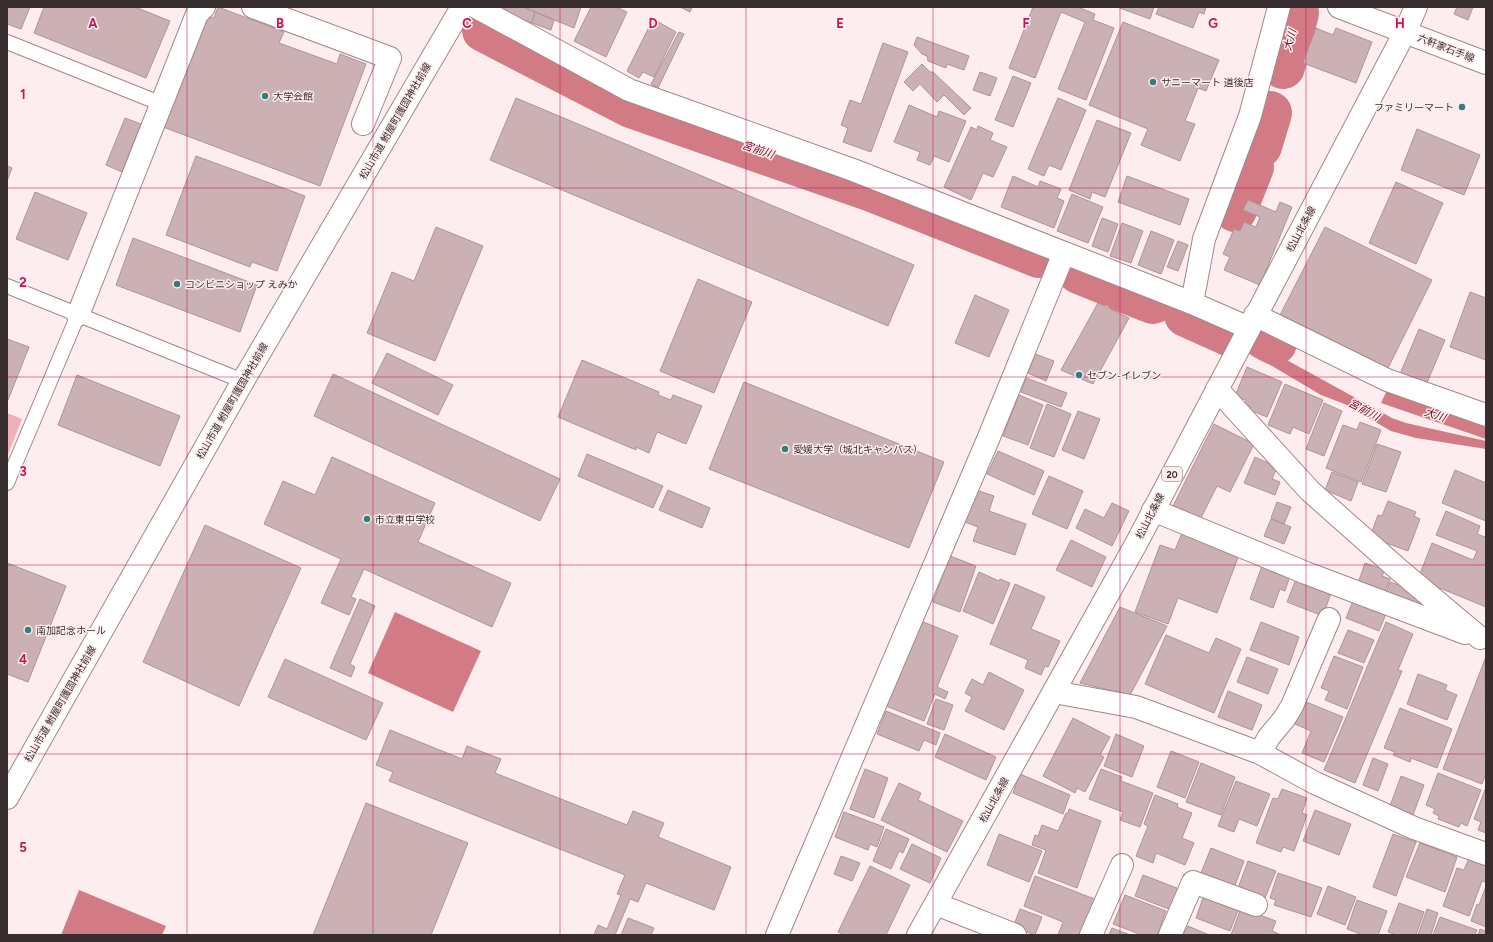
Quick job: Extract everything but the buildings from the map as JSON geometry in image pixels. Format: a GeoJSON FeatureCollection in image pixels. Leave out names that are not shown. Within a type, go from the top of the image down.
{"type":"FeatureCollection","features":[{"type":"Feature","properties":{"kind":"street"},"geometry":{"type":"LineString","coordinates":[[78,315],[197,14],[204,7]]}},
{"type":"Feature","properties":{"kind":"street"},"geometry":{"type":"LineString","coordinates":[[253,7],[390,58],[363,124]]}},
{"type":"Feature","properties":{"kind":"street"},"geometry":{"type":"LineString","coordinates":[[1192,303],[1204,239],[1250,116],[1279,7]]}},
{"type":"Feature","properties":{"kind":"street","name":"六軒家石手線"},"geometry":{"type":"LineString","coordinates":[[1339,7],[1486,63]]}},
{"type":"Feature","properties":{"kind":"street","name":"松山北条線"},"geometry":{"type":"LineString","coordinates":[[918,935],[1054,692],[1153,510],[1405,32],[1416,7]]}},
{"type":"Feature","properties":{"kind":"street"},"geometry":{"type":"LineString","coordinates":[[463,11],[629,90],[853,170],[1192,303],[1252,322],[1387,380],[1486,415]]}},
{"type":"Feature","properties":{"kind":"street","name":"松山市道 鮒屋町護国神社前線"},"geometry":{"type":"LineString","coordinates":[[7,798],[243,381],[463,11]]}},
{"type":"Feature","properties":{"kind":"street"},"geometry":{"type":"LineString","coordinates":[[777,935],[989,437],[1064,253]]}},
{"type":"Feature","properties":{"kind":"street"},"geometry":{"type":"LineString","coordinates":[[1217,389],[1310,491],[1398,569],[1483,640]]}},
{"type":"Feature","properties":{"kind":"street"},"geometry":{"type":"LineString","coordinates":[[1153,510],[1306,573],[1483,640]]}},
{"type":"Feature","properties":{"kind":"street"},"geometry":{"type":"LineString","coordinates":[[1260,753],[1269,737],[1284,719],[1292,706],[1330,619]]}},
{"type":"Feature","properties":{"kind":"street"},"geometry":{"type":"LineString","coordinates":[[1054,692],[1136,707],[1260,753],[1315,783],[1414,828],[1486,854]]}},
{"type":"Feature","properties":{"kind":"street"},"geometry":{"type":"LineString","coordinates":[[1090,935],[1122,865]]}},
{"type":"Feature","properties":{"kind":"street"},"geometry":{"type":"LineString","coordinates":[[1170,935],[1193,882],[1256,905]]}},
{"type":"Feature","properties":{"kind":"street"},"geometry":{"type":"LineString","coordinates":[[936,904],[1015,935]]}},
{"type":"Feature","properties":{"kind":"lane"},"geometry":{"type":"LineString","coordinates":[[7,42],[162,104]]}},
{"type":"Feature","properties":{"kind":"lane"},"geometry":{"type":"LineString","coordinates":[[7,286],[243,381]]}},
{"type":"Feature","properties":{"kind":"lane"},"geometry":{"type":"LineString","coordinates":[[7,483],[78,315]]}},
{"type":"Feature","properties":{"kind":"shaded area"},"geometry":{"type":"Polygon","coordinates":[[[7,413],[22,419],[7,457],[7,413]]]}},
{"type":"Feature","properties":{"kind":"water"},"geometry":{"type":"Polygon","coordinates":[[[1256,343],[1392,418],[1406,423],[1486,441],[1486,449],[1416,438],[1391,431],[1347,405],[1321,395],[1250,353],[1256,343]]]}},
{"type":"Feature","properties":{"kind":"water"},"geometry":{"type":"Polygon","coordinates":[[[1387,390],[1486,425],[1486,439],[1381,403],[1387,390]]]}},
{"type":"Feature","properties":{"kind":"water"},"geometry":{"type":"Polygon","coordinates":[[[395,612],[481,651],[453,712],[368,673],[395,612]]]}},
{"type":"Feature","properties":{"kind":"water"},"geometry":{"type":"Polygon","coordinates":[[[79,890],[166,926],[162,935],[61,935],[79,890]]]}},
{"type":"Feature","properties":{"kind":"waterway","name":"大川"},"geometry":{"type":"LineString","coordinates":[[1283,67],[1297,13]]}},
{"type":"Feature","properties":{"kind":"waterway","name":"宮前川"},"geometry":{"type":"LineString","coordinates":[[484,30],[631,106],[872,190],[1039,256]]}},
{"type":"Feature","properties":{"kind":"waterway","name":"大川"},"geometry":{"type":"LineString","coordinates":[[1260,146],[1270,113]]}},
{"type":"Feature","properties":{"kind":"waterway","name":"大川"},"geometry":{"type":"LineString","coordinates":[[1235,210],[1252,167]]}},
{"type":"Feature","properties":{"kind":"waterway","name":"宮前川"},"geometry":{"type":"LineString","coordinates":[[1079,272],[1109,284]]}},
{"type":"Feature","properties":{"kind":"waterway","name":"宮前川"},"geometry":{"type":"LineString","coordinates":[[1122,290],[1153,302]]}},
{"type":"Feature","properties":{"kind":"waterway","name":"宮前川"},"geometry":{"type":"LineString","coordinates":[[1186,315],[1235,337]]}},
{"type":"Feature","properties":{"kind":"waterway","name":"大川"},"geometry":{"type":"LineString","coordinates":[[1265,338],[1275,343]]}},
{"type":"Feature","properties":{"kind":"place","name":"サニーマート 道後店"},"geometry":{"type":"Point","coordinates":[1153,82]}},
{"type":"Feature","properties":{"kind":"place","name":"大学会館"},"geometry":{"type":"Point","coordinates":[265,96]}},
{"type":"Feature","properties":{"kind":"place","name":"ファミリーマート"},"geometry":{"type":"Point","coordinates":[1462,107]}},
{"type":"Feature","properties":{"kind":"place","name":"コンビニショップ えみか"},"geometry":{"type":"Point","coordinates":[177,284]}},
{"type":"Feature","properties":{"kind":"place","name":"セブン-イレブン"},"geometry":{"type":"Point","coordinates":[1079,375]}},
{"type":"Feature","properties":{"kind":"place","name":"愛媛大学（城北キャンパス）"},"geometry":{"type":"Point","coordinates":[785,449]}},
{"type":"Feature","properties":{"kind":"place","name":"市立東中学校"},"geometry":{"type":"Point","coordinates":[367,519]}},
{"type":"Feature","properties":{"kind":"place","name":"南加記念ホール"},"geometry":{"type":"Point","coordinates":[28,630]}}]}
